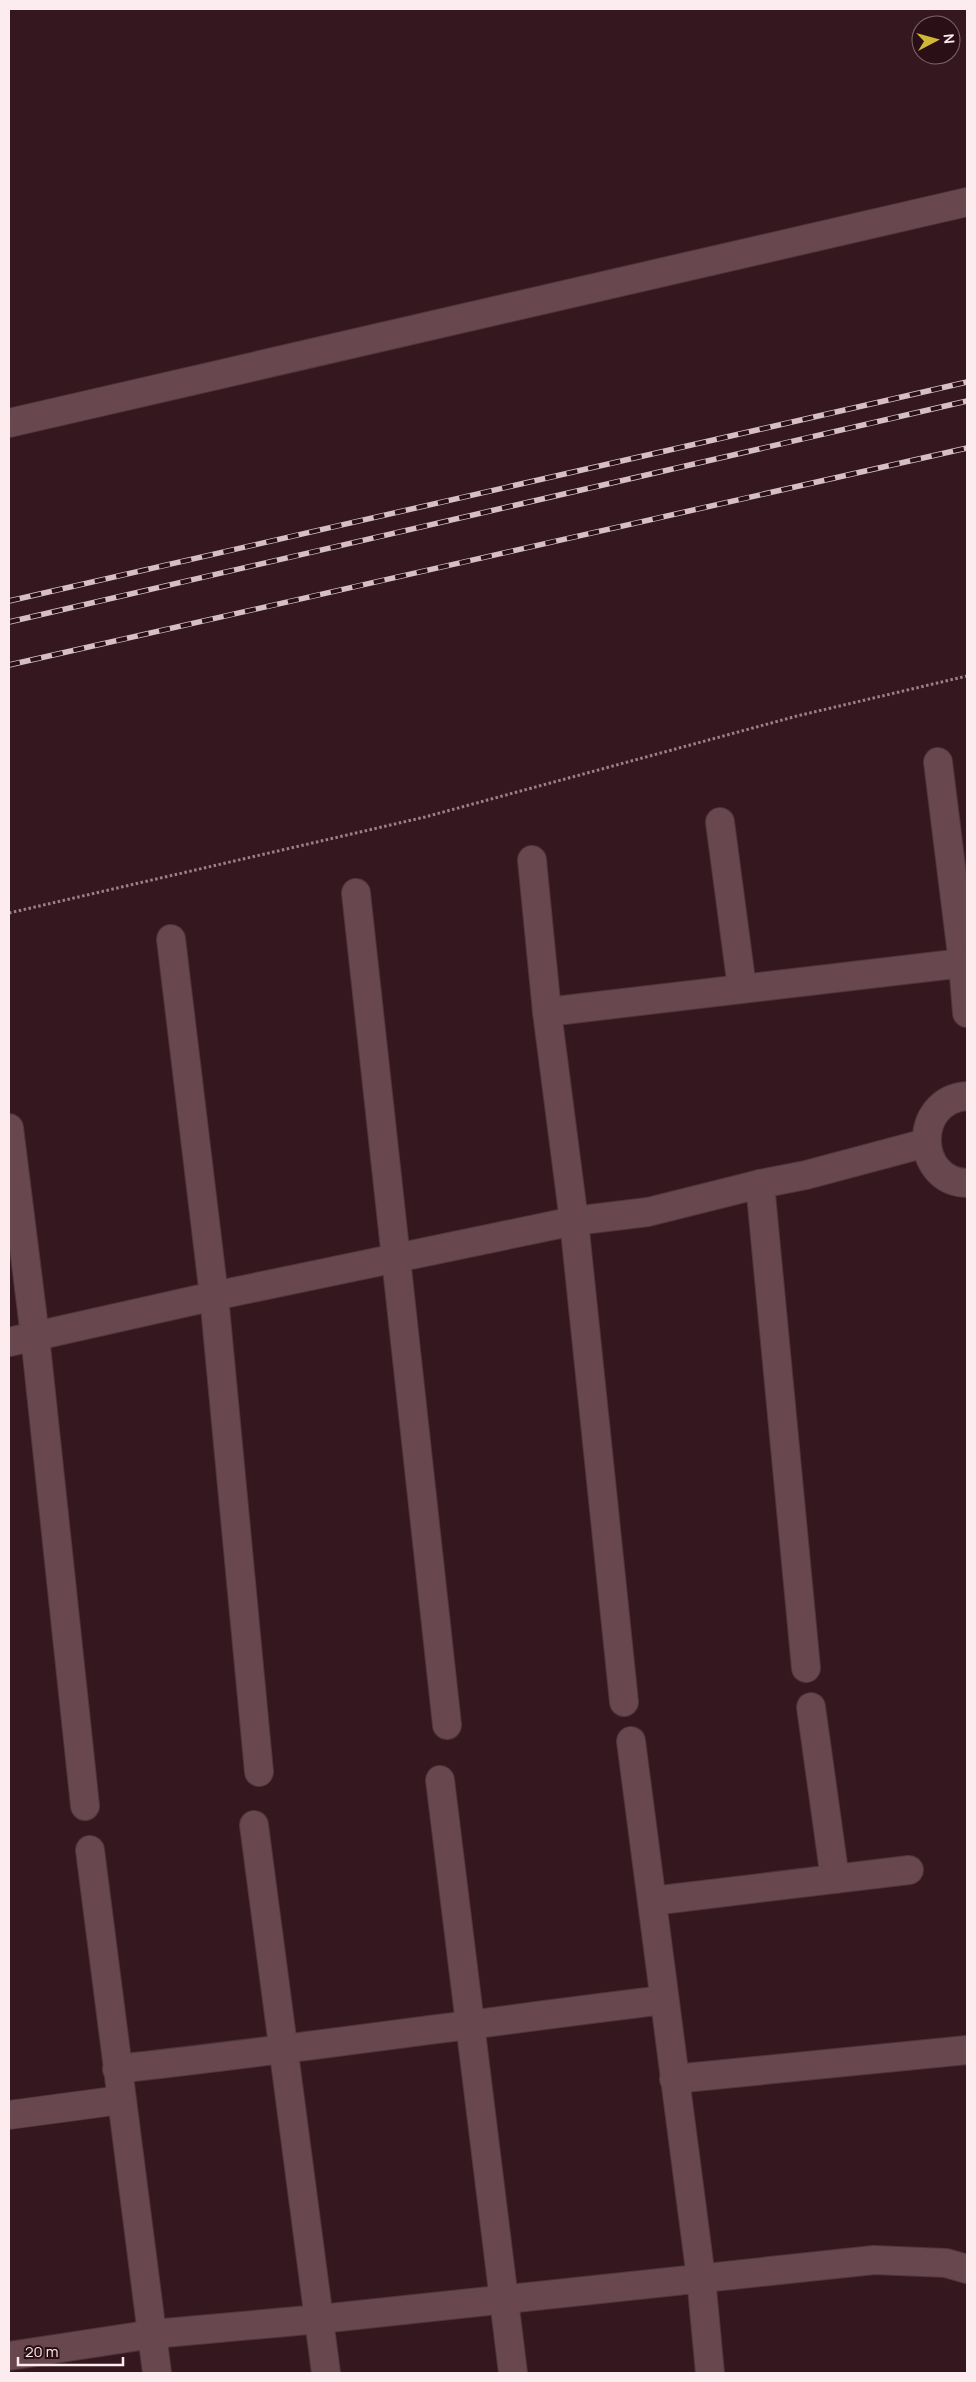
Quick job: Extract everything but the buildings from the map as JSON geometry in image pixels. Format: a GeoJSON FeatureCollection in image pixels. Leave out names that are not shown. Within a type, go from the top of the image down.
{"type":"FeatureCollection","features":[{"type":"Feature","properties":{"kind":"street"},"geometry":{"type":"LineString","coordinates":[[9,423],[967,202]]}},
{"type":"Feature","properties":{"kind":"street"},"geometry":{"type":"LineString","coordinates":[[938,762],[963,963],[967,1013]]}},
{"type":"Feature","properties":{"kind":"street"},"geometry":{"type":"LineString","coordinates":[[720,822],[742,988]]}},
{"type":"Feature","properties":{"kind":"street"},"geometry":{"type":"LineString","coordinates":[[532,860],[547,1012],[574,1221],[624,1702]]}},
{"type":"Feature","properties":{"kind":"street"},"geometry":{"type":"LineString","coordinates":[[356,893],[447,1725]]}},
{"type":"Feature","properties":{"kind":"street"},"geometry":{"type":"LineString","coordinates":[[171,940],[214,1296],[259,1772]]}},
{"type":"Feature","properties":{"kind":"street"},"geometry":{"type":"LineString","coordinates":[[547,1012],[963,963]]}},
{"type":"Feature","properties":{"kind":"street"},"geometry":{"type":"LineString","coordinates":[[967,1096],[945,1103],[934,1114],[928,1128],[926,1143],[930,1158],[938,1170],[950,1179],[967,1183]]}},
{"type":"Feature","properties":{"kind":"street"},"geometry":{"type":"LineString","coordinates":[[9,1128],[35,1336],[85,1806]]}},
{"type":"Feature","properties":{"kind":"street"},"geometry":{"type":"LineString","coordinates":[[9,1342],[214,1296],[574,1221],[648,1212],[760,1184],[806,1175],[926,1143]]}},
{"type":"Feature","properties":{"kind":"street"},"geometry":{"type":"LineString","coordinates":[[760,1184],[806,1668]]}},
{"type":"Feature","properties":{"kind":"street"},"geometry":{"type":"LineString","coordinates":[[811,1707],[835,1878]]}},
{"type":"Feature","properties":{"kind":"street"},"geometry":{"type":"LineString","coordinates":[[631,1741],[701,2278],[710,2373]]}},
{"type":"Feature","properties":{"kind":"street"},"geometry":{"type":"LineString","coordinates":[[440,1780],[505,2300],[512,2373]]}},
{"type":"Feature","properties":{"kind":"street"},"geometry":{"type":"LineString","coordinates":[[254,1826],[326,2373]]}},
{"type":"Feature","properties":{"kind":"street"},"geometry":{"type":"LineString","coordinates":[[90,1850],[156,2373]]}},
{"type":"Feature","properties":{"kind":"street"},"geometry":{"type":"LineString","coordinates":[[652,1901],[909,1870]]}},
{"type":"Feature","properties":{"kind":"street"},"geometry":{"type":"LineString","coordinates":[[117,2069],[283,2051],[469,2024],[664,2000]]}},
{"type":"Feature","properties":{"kind":"street"},"geometry":{"type":"LineString","coordinates":[[674,2079],[967,2050]]}},
{"type":"Feature","properties":{"kind":"street"},"geometry":{"type":"LineString","coordinates":[[9,2115],[121,2100]]}},
{"type":"Feature","properties":{"kind":"street"},"geometry":{"type":"LineString","coordinates":[[9,2356],[152,2334],[320,2319],[874,2260],[960,2262]]}},
{"type":"Feature","properties":{"kind":"path"},"geometry":{"type":"LineString","coordinates":[[9,913],[425,818],[797,716],[967,676]]}},
{"type":"Feature","properties":{"kind":"railway"},"geometry":{"type":"LineString","coordinates":[[9,601],[967,382]]}},
{"type":"Feature","properties":{"kind":"railway"},"geometry":{"type":"LineString","coordinates":[[9,622],[967,401]]}},
{"type":"Feature","properties":{"kind":"railway"},"geometry":{"type":"LineString","coordinates":[[9,665],[967,448]]}}]}
